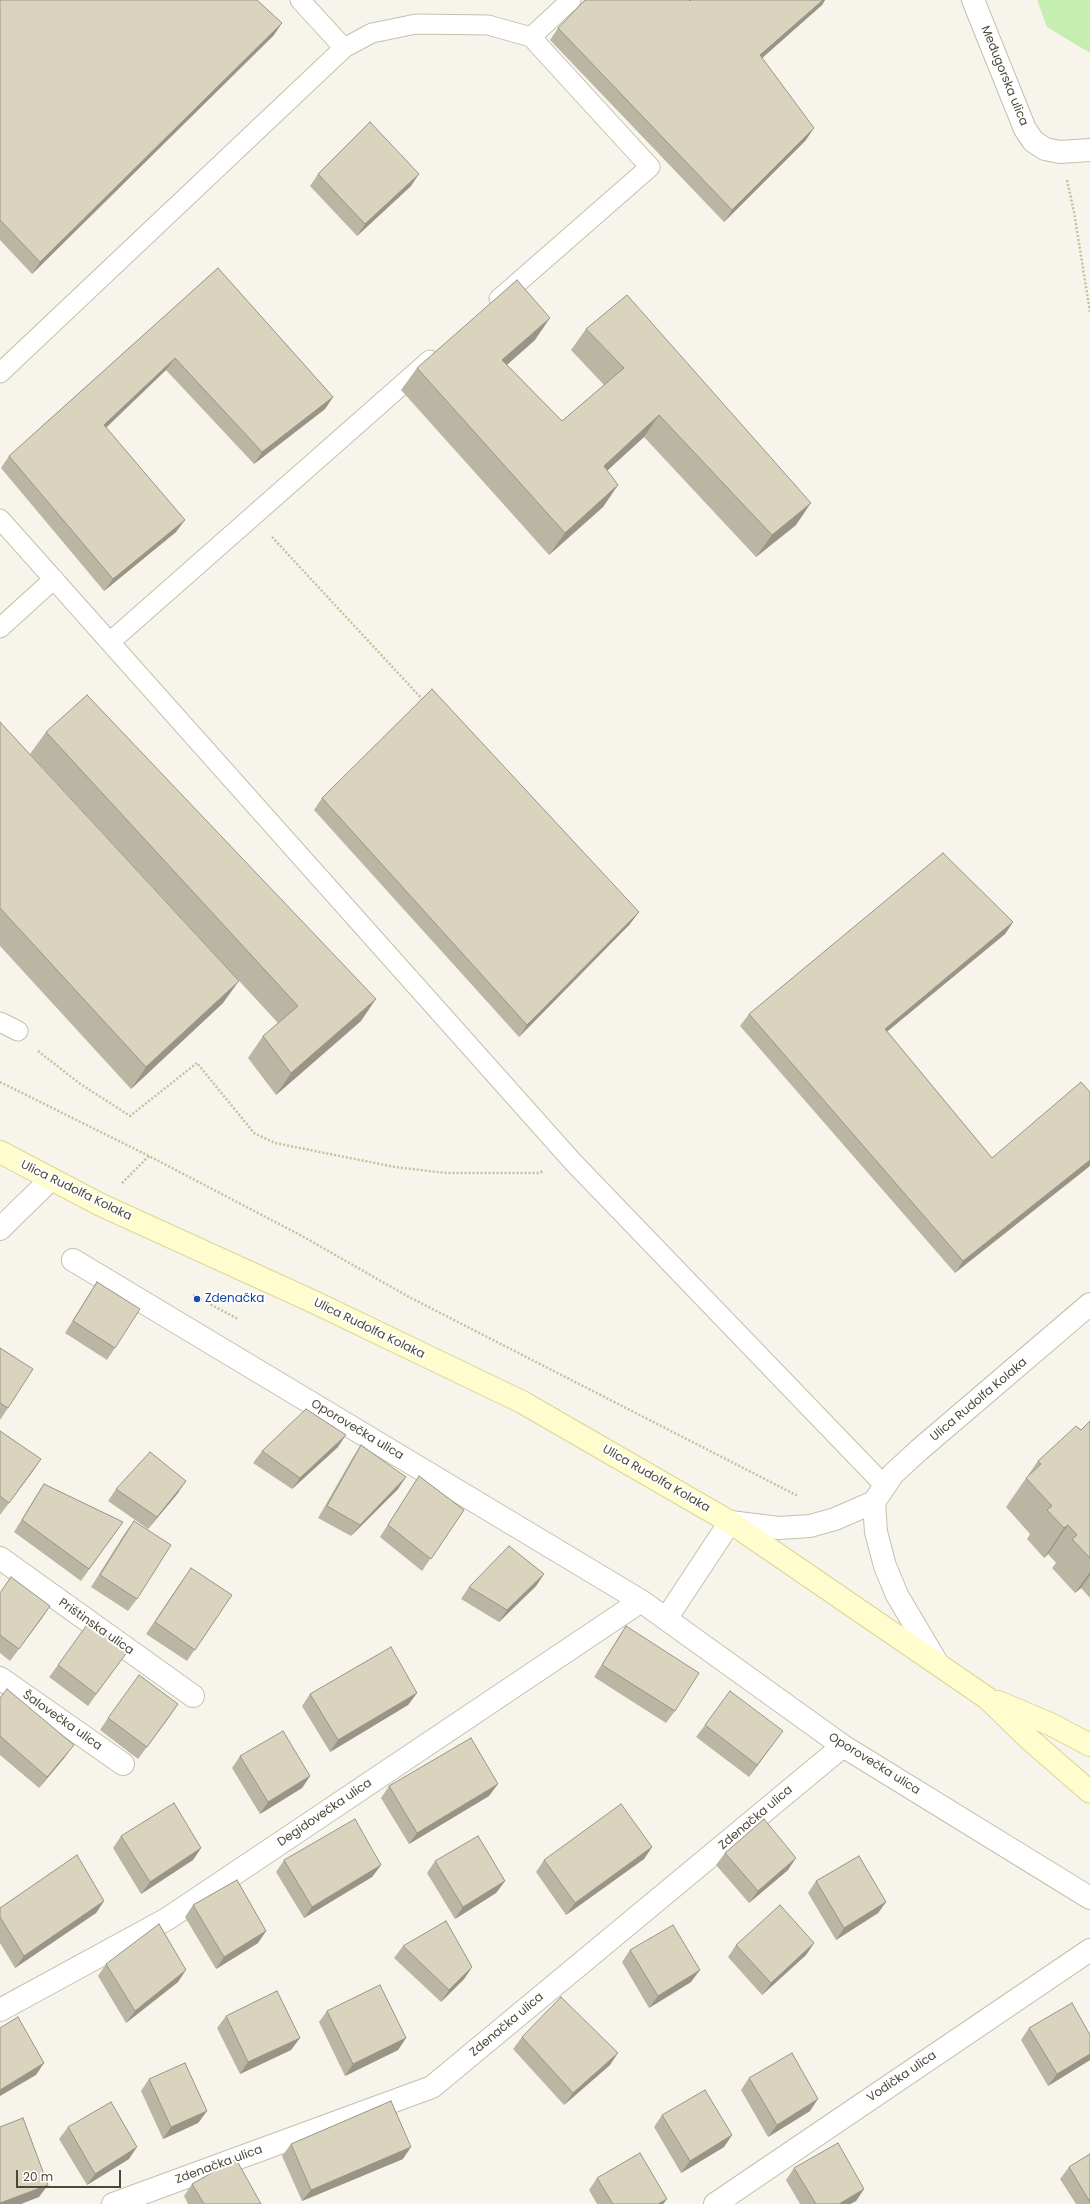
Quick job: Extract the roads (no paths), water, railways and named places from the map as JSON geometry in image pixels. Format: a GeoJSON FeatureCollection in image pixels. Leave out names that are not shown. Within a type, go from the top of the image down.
{"type":"FeatureCollection","features":[{"type":"Feature","properties":{"kind":"main road","name":"Ulica Rudolfa Kolaka"},"geometry":{"type":"LineString","coordinates":[[0,1152],[50,1180],[314,1302],[522,1402],[730,1522],[936,1661],[987,1698],[1033,1743],[1090,1792]]}},
{"type":"Feature","properties":{"kind":"main road","name":"Ulica Rudolfa Kolaka"},"geometry":{"type":"LineString","coordinates":[[987,1698],[1050,1724],[1090,1745]]}},
{"type":"Feature","properties":{"kind":"street","name":"Međugorska ulica"},"geometry":{"type":"LineString","coordinates":[[973,0],[1025,129],[1033,141],[1045,149],[1060,152],[1090,150]]}},
{"type":"Feature","properties":{"kind":"street"},"geometry":{"type":"LineString","coordinates":[[0,1229],[50,1180]]}},
{"type":"Feature","properties":{"kind":"street","name":"Oporovečka ulica"},"geometry":{"type":"LineString","coordinates":[[74,1260],[641,1601],[843,1746],[1090,1898]]}},
{"type":"Feature","properties":{"kind":"street","name":"Ulica Rudolfa Kolaka"},"geometry":{"type":"LineString","coordinates":[[730,1522],[779,1528],[810,1526],[835,1519],[879,1494],[919,1450],[1090,1304]]}},
{"type":"Feature","properties":{"kind":"street","name":"Ulica Rudolfa Kolaka"},"geometry":{"type":"LineString","coordinates":[[879,1494],[876,1532],[885,1566],[897,1595],[936,1661]]}},
{"type":"Feature","properties":{"kind":"street"},"geometry":{"type":"LineString","coordinates":[[666,1619],[730,1522]]}},
{"type":"Feature","properties":{"kind":"street","name":"Prištinska ulica"},"geometry":{"type":"LineString","coordinates":[[0,1558],[193,1696]]}},
{"type":"Feature","properties":{"kind":"street","name":"Degidovečka ulica"},"geometry":{"type":"LineString","coordinates":[[0,2010],[166,1919],[641,1601]]}},
{"type":"Feature","properties":{"kind":"street","name":"Šalovečka ulica"},"geometry":{"type":"LineString","coordinates":[[0,1678],[123,1764]]}},
{"type":"Feature","properties":{"kind":"street","name":"Zdenačka ulica"},"geometry":{"type":"LineString","coordinates":[[113,2204],[432,2087],[843,1746]]}},
{"type":"Feature","properties":{"kind":"street","name":"Vodička ulica"},"geometry":{"type":"LineString","coordinates":[[715,2204],[1090,1950]]}},
{"type":"Feature","properties":{"kind":"lane"},"geometry":{"type":"LineString","coordinates":[[300,0],[344,48]]}},
{"type":"Feature","properties":{"kind":"lane"},"geometry":{"type":"LineString","coordinates":[[531,37],[571,0]]}},
{"type":"Feature","properties":{"kind":"lane"},"geometry":{"type":"LineString","coordinates":[[0,373],[344,48],[372,33],[416,24],[488,25],[531,37],[650,167],[484,313]]}},
{"type":"Feature","properties":{"kind":"lane"},"geometry":{"type":"LineString","coordinates":[[110,642],[442,349]]}},
{"type":"Feature","properties":{"kind":"lane"},"geometry":{"type":"LineString","coordinates":[[0,519],[573,1162],[879,1494]]}},
{"type":"Feature","properties":{"kind":"lane"},"geometry":{"type":"LineString","coordinates":[[0,628],[54,579]]}},
{"type":"Feature","properties":{"kind":"lane"},"geometry":{"type":"LineString","coordinates":[[0,1022],[18,1031]]}},
{"type":"Feature","properties":{"kind":"place","name":"Zdenačka"},"geometry":{"type":"Point","coordinates":[197,1299]}}]}
